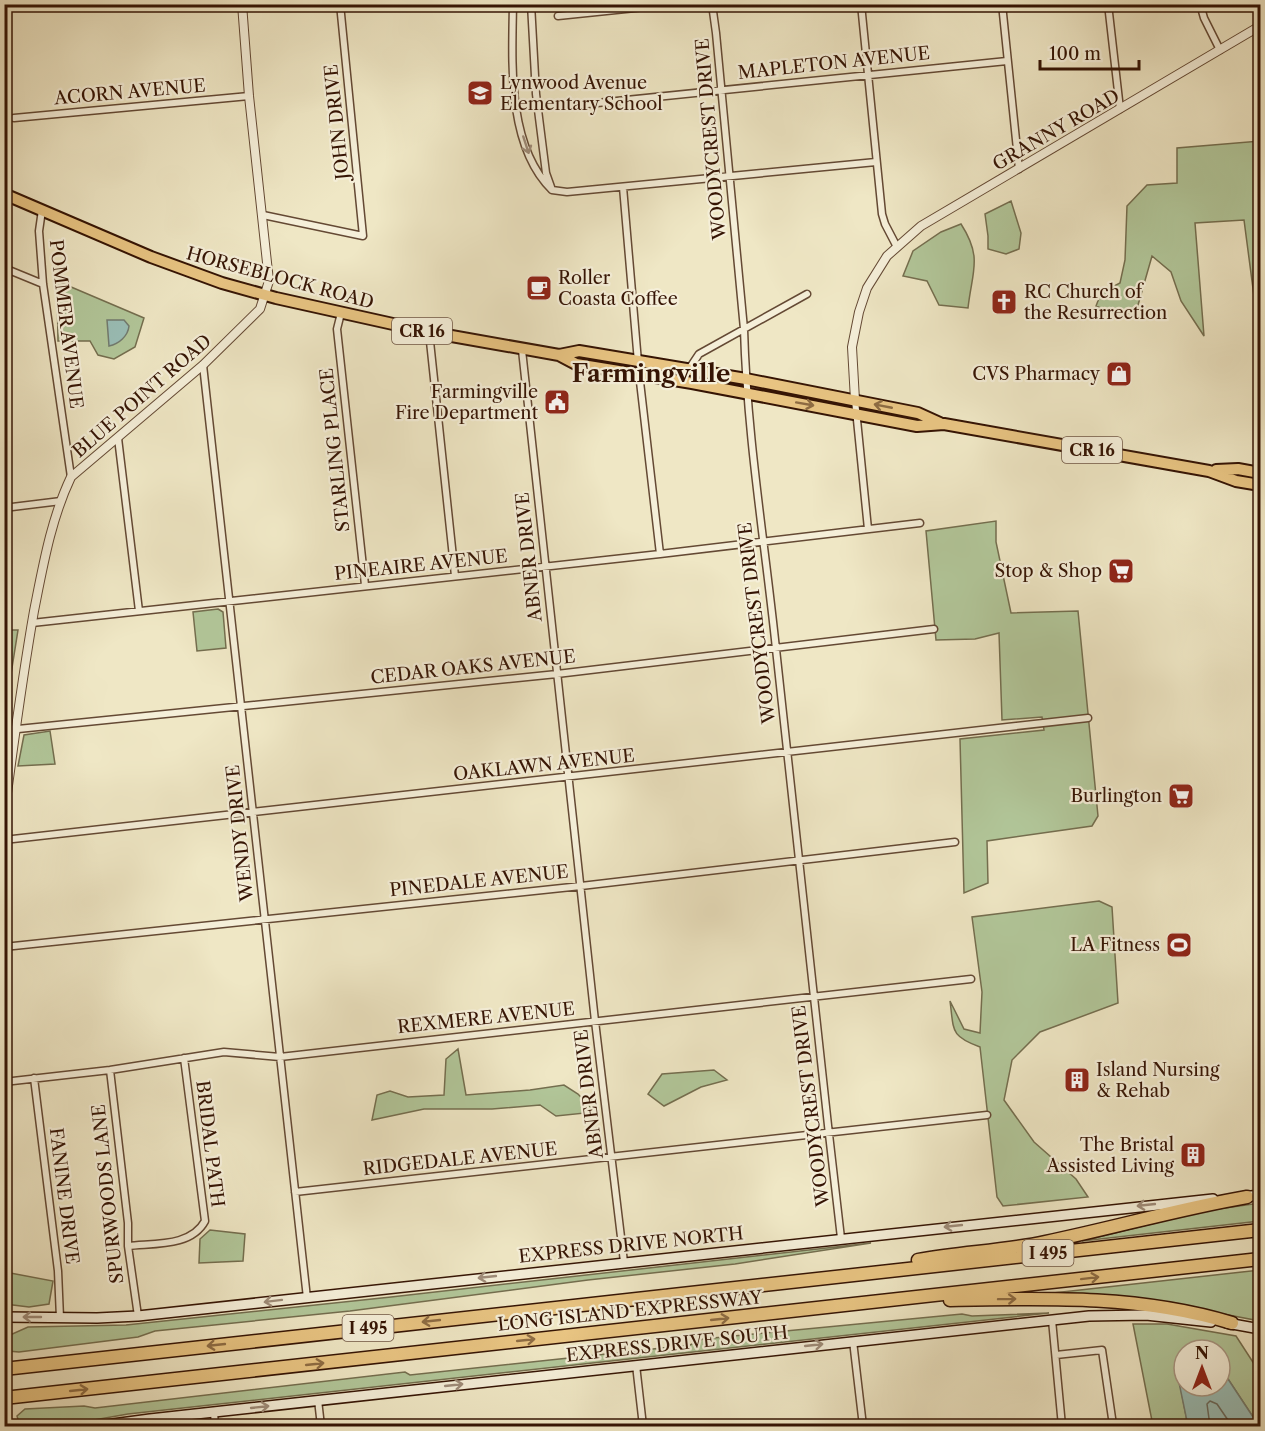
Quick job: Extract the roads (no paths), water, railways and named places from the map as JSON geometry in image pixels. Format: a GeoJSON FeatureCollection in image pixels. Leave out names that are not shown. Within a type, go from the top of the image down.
{"type":"FeatureCollection","features":[{"type":"Feature","properties":{"kind":"highway"},"geometry":{"type":"LineString","coordinates":[[836,1276],[947,1254],[1043,1243],[1176,1210],[1247,1197]]}},
{"type":"Feature","properties":{"kind":"highway","name":"LONG ISLAND EXPRESSWAY"},"geometry":{"type":"LineString","coordinates":[[11,1368],[1260,1230]]}},
{"type":"Feature","properties":{"kind":"highway","name":"LONG ISLAND EXPRESSWAY"},"geometry":{"type":"LineString","coordinates":[[4,1398],[1260,1259]]}},
{"type":"Feature","properties":{"kind":"highway"},"geometry":{"type":"LineString","coordinates":[[865,1303],[1023,1299],[1096,1300],[1198,1313],[1232,1323]]}},
{"type":"Feature","properties":{"kind":"main road","name":"HORSEBLOCK ROAD"},"geometry":{"type":"LineString","coordinates":[[4,194],[177,267],[265,295],[429,332],[522,350],[559,355],[579,351],[746,379],[918,412],[944,424]]}},
{"type":"Feature","properties":{"kind":"main road","name":"HORSEBLOCK ROAD"},"geometry":{"type":"LineString","coordinates":[[559,355],[576,364],[747,393],[917,426],[944,424],[1209,471],[1236,481],[1260,485]]}},
{"type":"Feature","properties":{"kind":"main road","name":"HORSEBLOCK ROAD"},"geometry":{"type":"LineString","coordinates":[[1209,471],[1238,469],[1260,473]]}},
{"type":"Feature","properties":{"kind":"main road","name":"EXPRESS DRIVE NORTH"},"geometry":{"type":"LineString","coordinates":[[4,1317],[138,1316],[841,1238],[1260,1195]]}},
{"type":"Feature","properties":{"kind":"main road","name":"EXPRESS DRIVE SOUTH"},"geometry":{"type":"LineString","coordinates":[[98,1426],[1052,1320],[1126,1314],[1232,1323],[1260,1329]]}},
{"type":"Feature","properties":{"kind":"street","name":"BLUE POINT ROAD"},"geometry":{"type":"LineString","coordinates":[[4,816],[25,656],[43,566],[60,501],[71,477],[203,365],[260,309],[265,295],[269,281],[249,96],[242,4]]}},
{"type":"Feature","properties":{"kind":"street","name":"JOHN DRIVE"},"geometry":{"type":"LineString","coordinates":[[262,215],[363,236],[340,4]]}},
{"type":"Feature","properties":{"kind":"street"},"geometry":{"type":"LineString","coordinates":[[513,4],[512,54],[516,106],[525,147],[537,173],[552,190],[567,192],[876,162]]}},
{"type":"Feature","properties":{"kind":"street"},"geometry":{"type":"LineString","coordinates":[[531,4],[536,94],[546,173],[552,190]]}},
{"type":"Feature","properties":{"kind":"street"},"geometry":{"type":"LineString","coordinates":[[558,16],[674,4]]}},
{"type":"Feature","properties":{"kind":"street","name":"WOODYCREST DRIVE"},"geometry":{"type":"LineString","coordinates":[[712,4],[762,542],[776,647],[841,1238]]}},
{"type":"Feature","properties":{"kind":"street"},"geometry":{"type":"LineString","coordinates":[[861,4],[876,162],[885,224],[897,247]]}},
{"type":"Feature","properties":{"kind":"street"},"geometry":{"type":"LineString","coordinates":[[1002,4],[1019,169]]}},
{"type":"Feature","properties":{"kind":"street"},"geometry":{"type":"LineString","coordinates":[[1108,4],[1120,109]]}},
{"type":"Feature","properties":{"kind":"street"},"geometry":{"type":"LineString","coordinates":[[1200,4],[1204,18],[1220,50]]}},
{"type":"Feature","properties":{"kind":"street","name":"GRANNY ROAD"},"geometry":{"type":"LineString","coordinates":[[855,400],[852,346],[859,312],[867,288],[887,256],[921,226],[1260,26]]}},
{"type":"Feature","properties":{"kind":"street","name":"MAPLETON AVENUE"},"geometry":{"type":"LineString","coordinates":[[558,107],[1007,61]]}},
{"type":"Feature","properties":{"kind":"street","name":"ACORN AVENUE"},"geometry":{"type":"LineString","coordinates":[[14,118],[249,96]]}},
{"type":"Feature","properties":{"kind":"street"},"geometry":{"type":"LineString","coordinates":[[622,187],[639,374],[660,554]]}},
{"type":"Feature","properties":{"kind":"street","name":"POMMER AVENUE"},"geometry":{"type":"LineString","coordinates":[[42,210],[39,231],[42,284],[71,477]]}},
{"type":"Feature","properties":{"kind":"street"},"geometry":{"type":"LineString","coordinates":[[4,268],[42,284]]}},
{"type":"Feature","properties":{"kind":"street"},"geometry":{"type":"LineString","coordinates":[[689,369],[699,354],[807,294]]}},
{"type":"Feature","properties":{"kind":"street","name":"STARLING PLACE"},"geometry":{"type":"LineString","coordinates":[[341,313],[337,329],[364,585]]}},
{"type":"Feature","properties":{"kind":"street"},"geometry":{"type":"LineString","coordinates":[[429,332],[455,576]]}},
{"type":"Feature","properties":{"kind":"street","name":"ABNER DRIVE"},"geometry":{"type":"LineString","coordinates":[[522,350],[624,1262]]}},
{"type":"Feature","properties":{"kind":"street","name":"WENDY DRIVE"},"geometry":{"type":"LineString","coordinates":[[203,365],[307,1298]]}},
{"type":"Feature","properties":{"kind":"street"},"geometry":{"type":"LineString","coordinates":[[855,400],[868,529]]}},
{"type":"Feature","properties":{"kind":"street"},"geometry":{"type":"LineString","coordinates":[[118,438],[139,611]]}},
{"type":"Feature","properties":{"kind":"street"},"geometry":{"type":"LineString","coordinates":[[4,508],[60,501]]}},
{"type":"Feature","properties":{"kind":"street","name":"PINEAIRE AVENUE"},"geometry":{"type":"LineString","coordinates":[[32,623],[920,523]]}},
{"type":"Feature","properties":{"kind":"street","name":"CEDAR OAKS AVENUE"},"geometry":{"type":"LineString","coordinates":[[4,734],[16,730],[557,674],[934,629]]}},
{"type":"Feature","properties":{"kind":"street","name":"OAKLAWN AVENUE"},"geometry":{"type":"LineString","coordinates":[[4,840],[1088,718]]}},
{"type":"Feature","properties":{"kind":"street","name":"PINEDALE AVENUE"},"geometry":{"type":"LineString","coordinates":[[4,947],[581,886],[955,842]]}},
{"type":"Feature","properties":{"kind":"street","name":"REXMERE AVENUE"},"geometry":{"type":"LineString","coordinates":[[4,1082],[110,1070],[224,1052],[280,1057],[971,978]]}},
{"type":"Feature","properties":{"kind":"street","name":"BRIDAL PATH"},"geometry":{"type":"LineString","coordinates":[[128,1246],[186,1239],[201,1228],[205,1221],[184,1058]]}},
{"type":"Feature","properties":{"kind":"street","name":"SPURWOODS LANE"},"geometry":{"type":"LineString","coordinates":[[110,1070],[128,1223],[128,1246],[138,1316]]}},
{"type":"Feature","properties":{"kind":"street","name":"FANINE DRIVE"},"geometry":{"type":"LineString","coordinates":[[34,1078],[58,1271],[60,1318]]}},
{"type":"Feature","properties":{"kind":"street","name":"RIDGEDALE AVENUE"},"geometry":{"type":"LineString","coordinates":[[294,1192],[987,1115]]}},
{"type":"Feature","properties":{"kind":"street"},"geometry":{"type":"LineString","coordinates":[[1052,1320],[1062,1426]]}},
{"type":"Feature","properties":{"kind":"street"},"geometry":{"type":"LineString","coordinates":[[853,1341],[863,1426]]}},
{"type":"Feature","properties":{"kind":"street"},"geometry":{"type":"LineString","coordinates":[[1056,1355],[1102,1350],[1113,1425],[1102,1426]]}},
{"type":"Feature","properties":{"kind":"street"},"geometry":{"type":"LineString","coordinates":[[636,1365],[642,1426]]}},
{"type":"Feature","properties":{"kind":"street"},"geometry":{"type":"LineString","coordinates":[[318,1401],[321,1426]]}},
{"type":"Feature","properties":{"kind":"street"},"geometry":{"type":"LineString","coordinates":[[214,1412],[215,1426]]}},
{"type":"Feature","properties":{"kind":"water"},"geometry":{"type":"Polygon","coordinates":[[[107,320],[124,320],[129,326],[122,339],[109,346],[107,320]]]}},
{"type":"Feature","properties":{"kind":"water"},"geometry":{"type":"Polygon","coordinates":[[[1232,1385],[1259,1426],[1188,1426],[1182,1398],[1232,1398],[1232,1385]]]}},
{"type":"Feature","properties":{"kind":"place","name":"Lynwood Avenue Elementary School"},"geometry":{"type":"Point","coordinates":[480,93]}},
{"type":"Feature","properties":{"kind":"place","name":"Roller Coasta Coffee"},"geometry":{"type":"Point","coordinates":[539,288]}},
{"type":"Feature","properties":{"kind":"place","name":"RC Church of the Resurrection"},"geometry":{"type":"Point","coordinates":[1004,302]}},
{"type":"Feature","properties":{"kind":"place","name":"CVS Pharmacy"},"geometry":{"type":"Point","coordinates":[1119,374]}},
{"type":"Feature","properties":{"kind":"place","name":"Farmingville Fire Department"},"geometry":{"type":"Point","coordinates":[557,402]}},
{"type":"Feature","properties":{"kind":"place","name":"Stop & Shop"},"geometry":{"type":"Point","coordinates":[1121,571]}},
{"type":"Feature","properties":{"kind":"place","name":"Burlington"},"geometry":{"type":"Point","coordinates":[1181,796]}},
{"type":"Feature","properties":{"kind":"place","name":"LA Fitness"},"geometry":{"type":"Point","coordinates":[1179,945]}},
{"type":"Feature","properties":{"kind":"place","name":"Island Nursing & Rehab"},"geometry":{"type":"Point","coordinates":[1077,1080]}},
{"type":"Feature","properties":{"kind":"place","name":"The Bristal Assisted Living"},"geometry":{"type":"Point","coordinates":[1193,1155]}},
{"type":"Feature","properties":{"kind":"district","name":"Farmingville"},"geometry":{"type":"Point","coordinates":[651,373]}}]}
